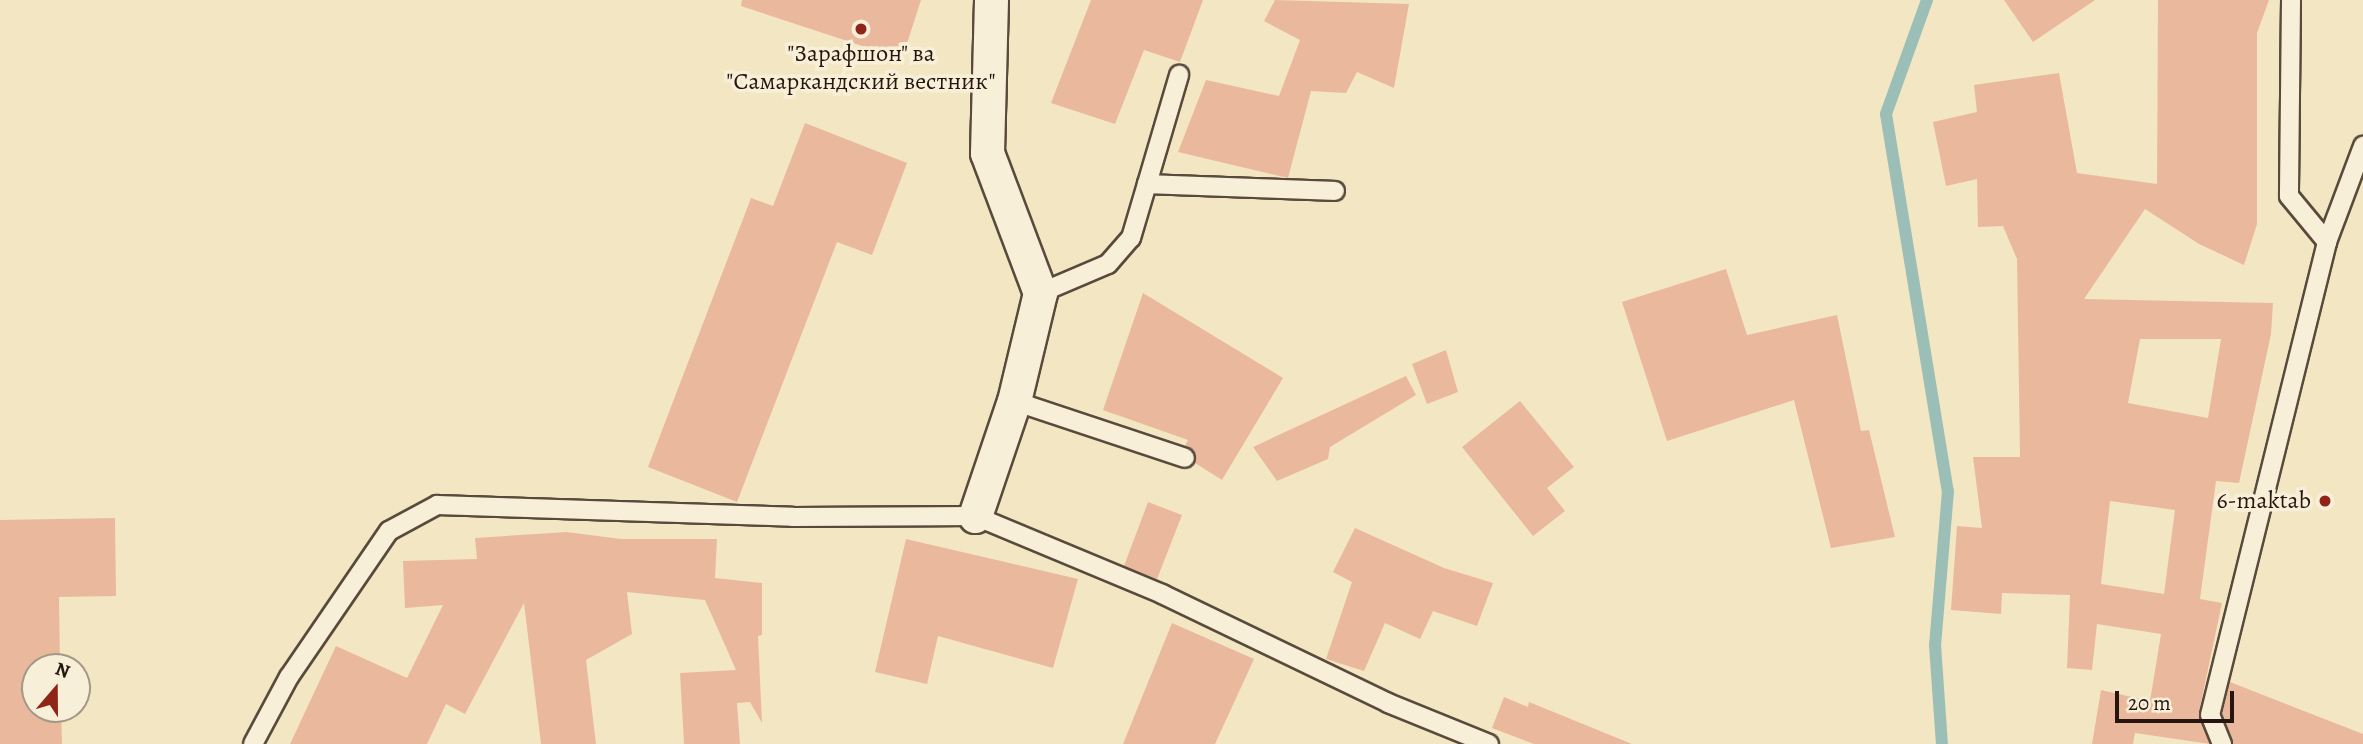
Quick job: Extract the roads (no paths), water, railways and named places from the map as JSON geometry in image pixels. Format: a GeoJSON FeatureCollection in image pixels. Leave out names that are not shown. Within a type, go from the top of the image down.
{"type":"FeatureCollection","features":[{"type":"Feature","properties":{"kind":"street"},"geometry":{"type":"LineString","coordinates":[[975,516],[1014,401],[1041,293],[987,153],[991,0]]}},
{"type":"Feature","properties":{"kind":"lane"},"geometry":{"type":"LineString","coordinates":[[2291,0],[2289,196],[2326,242]]}},
{"type":"Feature","properties":{"kind":"lane"},"geometry":{"type":"LineString","coordinates":[[1041,293],[1108,264],[1131,239],[1180,75]]}},
{"type":"Feature","properties":{"kind":"lane"},"geometry":{"type":"LineString","coordinates":[[2222,744],[2210,715],[2326,242],[2363,146]]}},
{"type":"Feature","properties":{"kind":"lane"},"geometry":{"type":"LineString","coordinates":[[1147,184],[1335,191]]}},
{"type":"Feature","properties":{"kind":"lane"},"geometry":{"type":"LineString","coordinates":[[1014,401],[1185,458]]}},
{"type":"Feature","properties":{"kind":"lane"},"geometry":{"type":"LineString","coordinates":[[253,744],[289,677],[389,531],[437,505],[793,517],[975,516],[1162,594],[1388,704],[1489,744]]}},
{"type":"Feature","properties":{"kind":"waterway"},"geometry":{"type":"LineString","coordinates":[[1927,0],[1886,114],[1948,491],[1935,645],[1942,744]]}},
{"type":"Feature","properties":{"kind":"place","name":"\"Зарафшон\" ва \"Самаркандский вестник\""},"geometry":{"type":"Point","coordinates":[861,29]}},
{"type":"Feature","properties":{"kind":"place","name":"6-maktab"},"geometry":{"type":"Point","coordinates":[2325,501]}}]}
